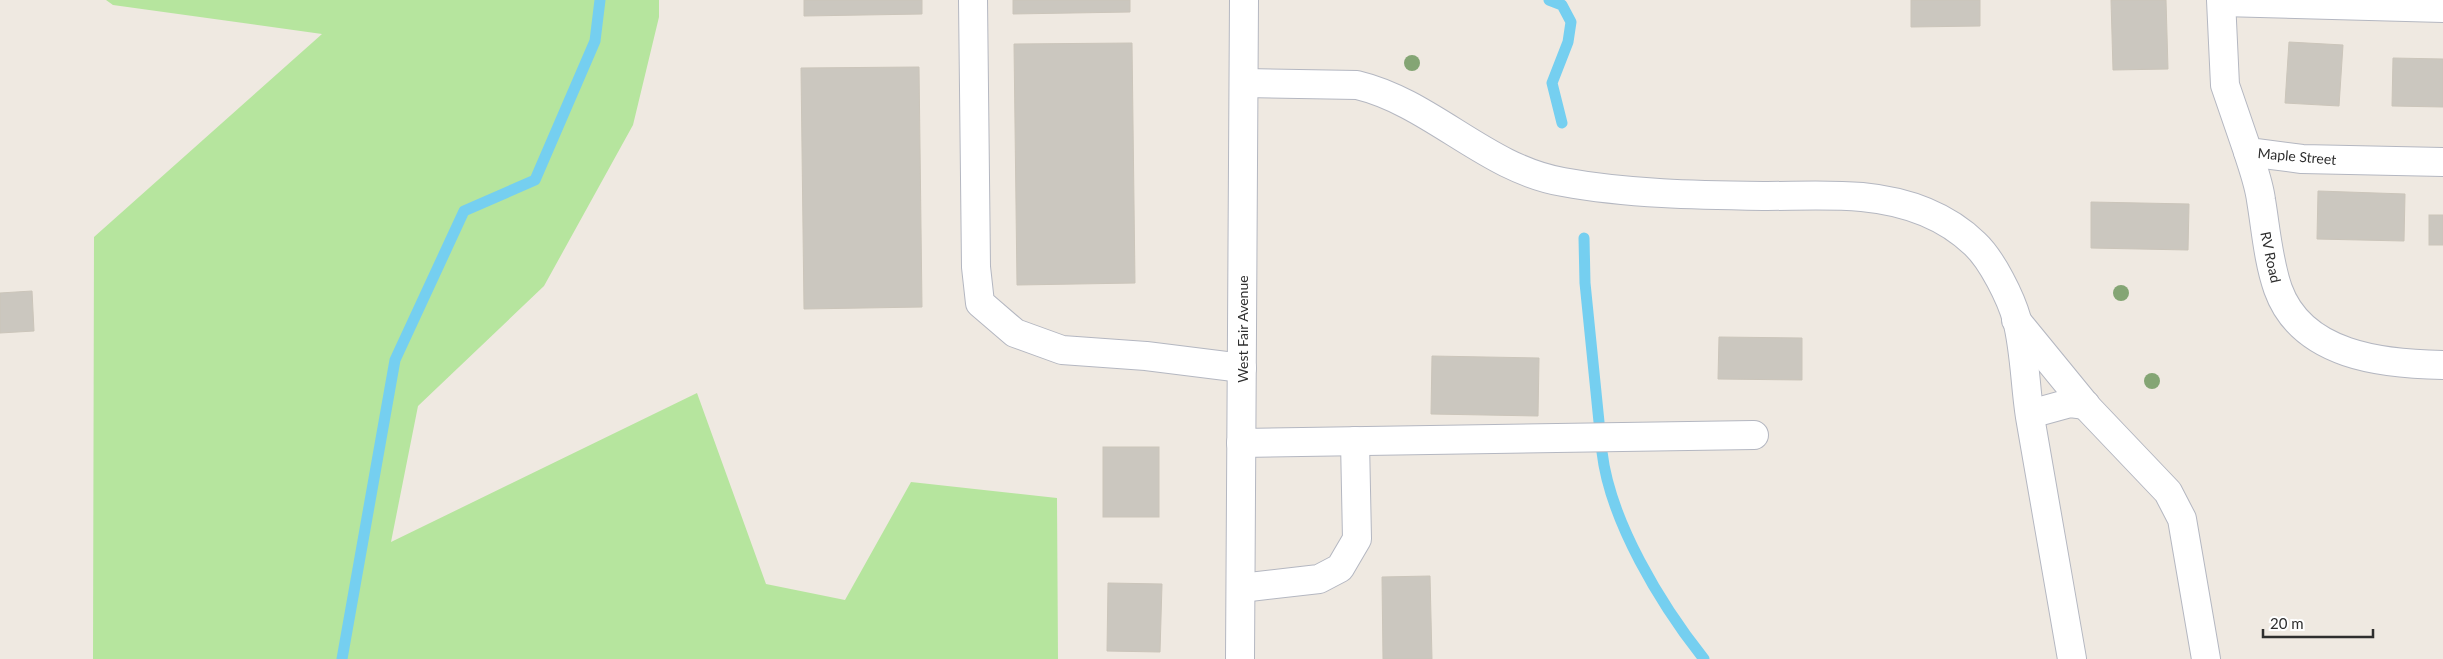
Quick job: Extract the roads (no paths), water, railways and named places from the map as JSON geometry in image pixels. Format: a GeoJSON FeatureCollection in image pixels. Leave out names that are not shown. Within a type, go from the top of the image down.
{"type":"FeatureCollection","features":[{"type":"Feature","properties":{"kind":"street"},"geometry":{"type":"LineString","coordinates":[[973,0],[976,267],[980,303],[1015,333],[1062,350],[1146,356],[1242,368]]}},
{"type":"Feature","properties":{"kind":"street","name":"West Fair Avenue"},"geometry":{"type":"LineString","coordinates":[[1240,659],[1244,0]]}},
{"type":"Feature","properties":{"kind":"street"},"geometry":{"type":"LineString","coordinates":[[2222,1],[2443,8]]}},
{"type":"Feature","properties":{"kind":"street","name":"Maple Street"},"geometry":{"type":"LineString","coordinates":[[2222,1],[2225,85],[2248,152],[2302,159],[2443,162]]}},
{"type":"Feature","properties":{"kind":"street"},"geometry":{"type":"LineString","coordinates":[[1244,83],[1357,85],[1371,88],[1413,107],[1519,169],[1540,178],[1565,183],[1641,191],[1713,195],[1861,197],[1898,202],[1938,216],[1976,245],[1992,268],[2016,320],[2086,405],[2168,492],[2176,506],[2186,538],[2206,659]]}},
{"type":"Feature","properties":{"kind":"street","name":"RV Road"},"geometry":{"type":"LineString","coordinates":[[2248,152],[2261,198],[2268,252],[2278,291],[2297,321],[2322,342],[2348,353],[2381,362],[2443,365]]}},
{"type":"Feature","properties":{"kind":"street"},"geometry":{"type":"LineString","coordinates":[[2016,320],[2030,414],[2072,659]]}},
{"type":"Feature","properties":{"kind":"street"},"geometry":{"type":"LineString","coordinates":[[2030,414],[2070,403],[2086,405]]}},
{"type":"Feature","properties":{"kind":"street"},"geometry":{"type":"LineString","coordinates":[[1241,443],[1470,441],[1754,435]]}},
{"type":"Feature","properties":{"kind":"street"},"geometry":{"type":"LineString","coordinates":[[1241,588],[1319,579],[1340,568],[1357,538],[1355,441]]}},
{"type":"Feature","properties":{"kind":"waterway"},"geometry":{"type":"LineString","coordinates":[[342,659],[395,360],[464,211],[535,180],[595,41],[600,0]]}},
{"type":"Feature","properties":{"kind":"waterway"},"geometry":{"type":"LineString","coordinates":[[1549,0],[1562,5],[1571,22],[1568,42],[1552,83],[1562,123]]}},
{"type":"Feature","properties":{"kind":"waterway"},"geometry":{"type":"LineString","coordinates":[[1584,238],[1585,283],[1599,422]]}},
{"type":"Feature","properties":{"kind":"waterway"},"geometry":{"type":"LineString","coordinates":[[1602,452],[1615,506],[1626,534],[1671,614],[1704,659]]}}]}
